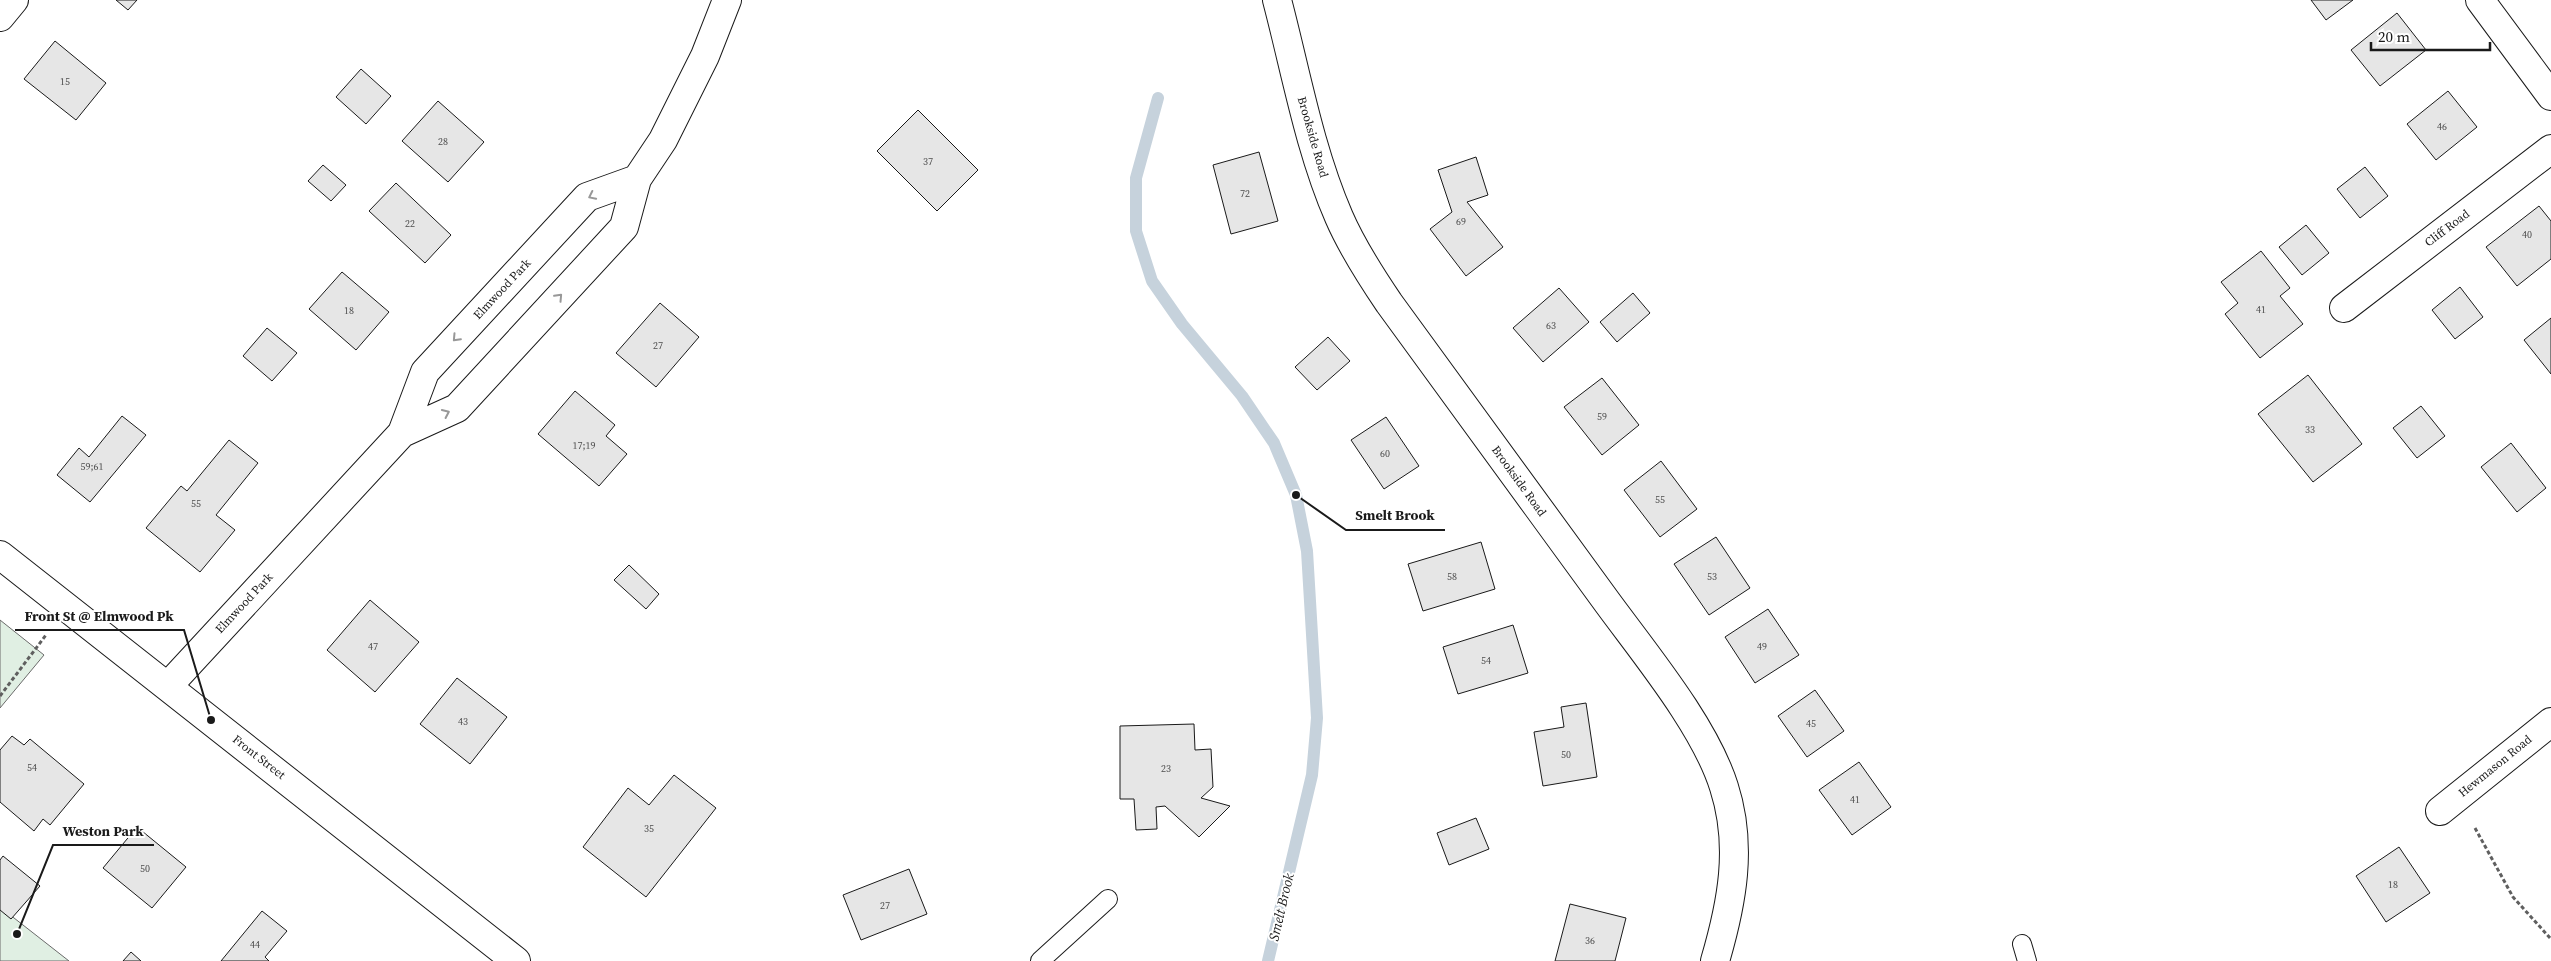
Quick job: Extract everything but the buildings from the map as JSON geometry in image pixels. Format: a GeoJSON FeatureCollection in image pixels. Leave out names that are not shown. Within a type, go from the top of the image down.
{"type":"FeatureCollection","features":[{"type":"Feature","properties":{"kind":"street"},"geometry":{"type":"LineString","coordinates":[[0,17],[14,0]]}},
{"type":"Feature","properties":{"kind":"street","name":"Elmwood Park"},"geometry":{"type":"LineString","coordinates":[[402,433],[456,408],[624,227],[637,179],[663,140],[705,56],[726,0]]}},
{"type":"Feature","properties":{"kind":"street","name":"Brookside Road"},"geometry":{"type":"LineString","coordinates":[[1277,0],[1315,148],[1338,216],[1352,245],[1389,303],[1662,678],[1713,760],[1724,787],[1731,816],[1735,846],[1735,873],[1730,904],[1715,961]]}},
{"type":"Feature","properties":{"kind":"street"},"geometry":{"type":"LineString","coordinates":[[2480,0],[2551,96]]}},
{"type":"Feature","properties":{"kind":"street","name":"Cliff Road"},"geometry":{"type":"LineString","coordinates":[[2344,308],[2551,149]]}},
{"type":"Feature","properties":{"kind":"street","name":"Elmwood Park"},"geometry":{"type":"LineString","coordinates":[[168,686],[402,433],[425,372],[587,197],[637,179]]}},
{"type":"Feature","properties":{"kind":"street","name":"Front Street"},"geometry":{"type":"LineString","coordinates":[[0,555],[516,961]]}},
{"type":"Feature","properties":{"kind":"street","name":"Hewmason Road"},"geometry":{"type":"LineString","coordinates":[[2445,807],[2551,722]]}},
{"type":"Feature","properties":{"kind":"lane"},"geometry":{"type":"LineString","coordinates":[[1040,961],[1108,899]]}},
{"type":"Feature","properties":{"kind":"path"},"geometry":{"type":"LineString","coordinates":[[0,696],[68,608]]}},
{"type":"Feature","properties":{"kind":"path"},"geometry":{"type":"LineString","coordinates":[[2445,807],[2474,827],[2513,897],[2551,939]]}},
{"type":"Feature","properties":{"kind":"green space"},"geometry":{"type":"Polygon","coordinates":[[[0,620],[44,655],[0,708],[0,620]]]}},
{"type":"Feature","properties":{"kind":"green space"},"geometry":{"type":"Polygon","coordinates":[[[0,907],[69,961],[0,961],[0,907]]]}},
{"type":"Feature","properties":{"kind":"waterway","name":"Smelt Brook"},"geometry":{"type":"LineString","coordinates":[[1158,98],[1136,178],[1136,231],[1152,281],[1182,324],[1242,396],[1274,443],[1296,495],[1307,551],[1317,718],[1312,775],[1268,961]]}},
{"type":"Feature","properties":{"kind":"place","name":"Smelt Brook"},"geometry":{"type":"Point","coordinates":[1296,495]}},
{"type":"Feature","properties":{"kind":"place","name":"Front St @ Elmwood Pk"},"geometry":{"type":"Point","coordinates":[211,720]}},
{"type":"Feature","properties":{"kind":"place","name":"Weston Park"},"geometry":{"type":"Point","coordinates":[17,934]}}]}
